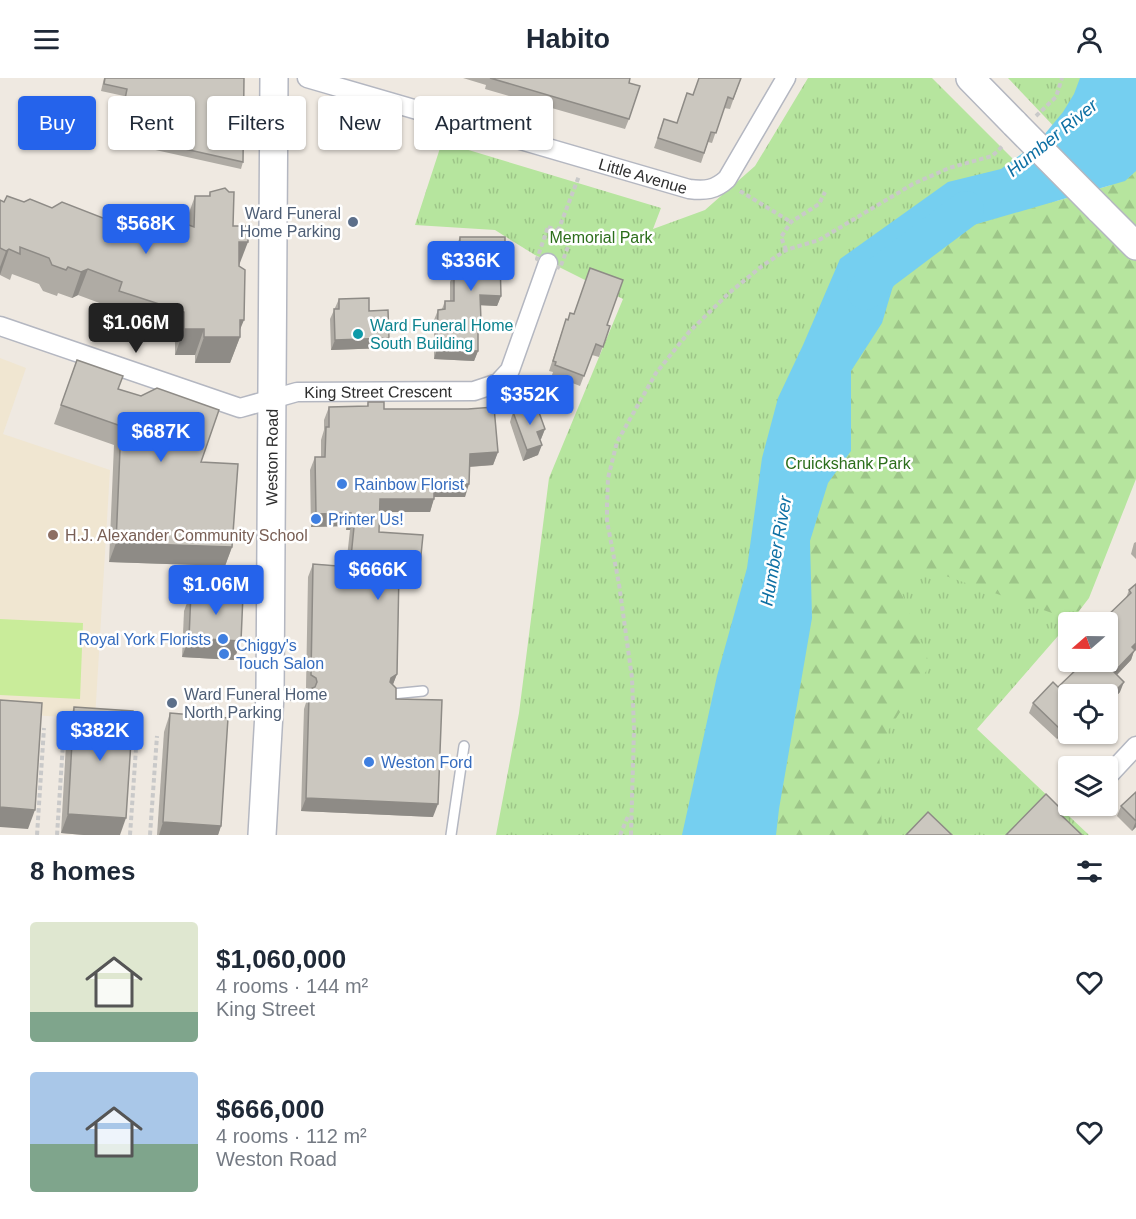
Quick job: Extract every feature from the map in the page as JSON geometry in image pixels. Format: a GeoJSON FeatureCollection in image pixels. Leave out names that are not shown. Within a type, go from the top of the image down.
{"type":"FeatureCollection","features":[{"type":"Feature","properties":{"kind":"main road","name":"Weston Road"},"geometry":{"type":"LineString","coordinates":[[262,835],[270,695],[274,78]]}},
{"type":"Feature","properties":{"kind":"main road"},"geometry":{"type":"LineString","coordinates":[[970,78],[1136,246]]}},
{"type":"Feature","properties":{"kind":"street","name":"Little Avenue"},"geometry":{"type":"LineString","coordinates":[[307,78],[700,190],[710,190],[727,179],[786,78]]}},
{"type":"Feature","properties":{"kind":"street","name":"King Street Crescent"},"geometry":{"type":"LineString","coordinates":[[0,326],[240,408],[297,392],[474,391],[498,383],[510,370],[548,263]]}},
{"type":"Feature","properties":{"kind":"street"},"geometry":{"type":"LineString","coordinates":[[1118,765],[1136,746]]}},
{"type":"Feature","properties":{"kind":"lane"},"geometry":{"type":"LineString","coordinates":[[392,694],[423,691]]}},
{"type":"Feature","properties":{"kind":"lane"},"geometry":{"type":"LineString","coordinates":[[270,695],[306,695]]}},
{"type":"Feature","properties":{"kind":"lane"},"geometry":{"type":"LineString","coordinates":[[451,835],[464,746]]}},
{"type":"Feature","properties":{"kind":"path"},"geometry":{"type":"LineString","coordinates":[[1056,97],[1062,78]]}},
{"type":"Feature","properties":{"kind":"path"},"geometry":{"type":"LineString","coordinates":[[631,835],[634,741],[632,678],[619,584],[607,521],[608,478],[618,442],[656,373],[689,332],[729,292],[786,250],[819,240],[913,184],[949,168],[992,156]]}},
{"type":"Feature","properties":{"kind":"path"},"geometry":{"type":"LineString","coordinates":[[558,231],[580,173]]}},
{"type":"Feature","properties":{"kind":"path"},"geometry":{"type":"LineString","coordinates":[[739,190],[791,222]]}},
{"type":"Feature","properties":{"kind":"path"},"geometry":{"type":"LineString","coordinates":[[786,250],[781,237],[791,222],[819,204],[825,192]]}},
{"type":"Feature","properties":{"kind":"path"},"geometry":{"type":"LineString","coordinates":[[37,835],[44,728]]}},
{"type":"Feature","properties":{"kind":"path"},"geometry":{"type":"LineString","coordinates":[[57,835],[64,728]]}},
{"type":"Feature","properties":{"kind":"path"},"geometry":{"type":"LineString","coordinates":[[130,835],[137,734]]}},
{"type":"Feature","properties":{"kind":"path"},"geometry":{"type":"LineString","coordinates":[[150,835],[157,736]]}},
{"type":"Feature","properties":{"kind":"path"},"geometry":{"type":"LineString","coordinates":[[620,835],[631,811]]}},
{"type":"Feature","properties":{"kind":"shaded area","name":"H.J. Alexander Community School"},"geometry":{"type":"Polygon","coordinates":[[[0,358],[26,368],[3,434],[110,470],[95,719],[0,713],[0,358]]]}},
{"type":"Feature","properties":{"kind":"green space","name":"Cruickshank Park"},"geometry":{"type":"Polygon","coordinates":[[[808,78],[932,78],[1136,282],[1136,473],[1078,612],[1058,612],[1058,636],[977,729],[1058,806],[1058,816],[1069,816],[1089,835],[496,835],[519,713],[549,478],[623,299],[535,255],[495,230],[415,225],[439,150],[469,150],[661,208],[653,229],[705,210],[755,166],[808,78]]]}},
{"type":"Feature","properties":{"kind":"green space"},"geometry":{"type":"Polygon","coordinates":[[[1008,78],[1136,78],[1136,213],[1008,78]]]}},
{"type":"Feature","properties":{"kind":"green space"},"geometry":{"type":"Polygon","coordinates":[[[1136,171],[1136,479],[1089,598],[1079,611],[1052,613],[923,568],[906,573],[898,583],[930,665],[879,745],[882,835],[776,835],[812,618],[810,541],[828,483],[851,451],[851,371],[882,323],[902,256],[915,242],[1125,181],[1136,171]]]}},
{"type":"Feature","properties":{"kind":"green space"},"geometry":{"type":"Polygon","coordinates":[[[0,619],[83,623],[80,699],[0,695],[0,619]]]}},
{"type":"Feature","properties":{"kind":"water"},"geometry":{"type":"Polygon","coordinates":[[[1080,78],[1136,78],[1136,171],[1125,181],[915,242],[902,256],[882,323],[851,371],[851,451],[828,483],[810,541],[812,618],[776,835],[682,835],[717,676],[747,568],[762,458],[778,398],[840,259],[948,182],[1001,169],[1039,141],[1063,112],[1080,78]]]}},
{"type":"Feature","properties":{"kind":"building"},"geometry":{"type":"Polygon","coordinates":[[[105,78],[244,78],[244,96],[207,96],[207,150],[243,150],[243,162],[189,150],[195,150],[195,96],[126,96],[127,89],[104,84],[105,78]]]}},
{"type":"Feature","properties":{"kind":"building"},"geometry":{"type":"Polygon","coordinates":[[[490,78],[630,78],[629,83],[640,86],[629,119],[490,78]]]}},
{"type":"Feature","properties":{"kind":"building"},"geometry":{"type":"Polygon","coordinates":[[[699,78],[741,78],[733,99],[728,97],[716,133],[711,132],[704,153],[658,138],[664,119],[677,123],[687,93],[693,95],[699,78]]]}},
{"type":"Feature","properties":{"kind":"building"},"geometry":{"type":"Polygon","coordinates":[[[225,188],[229,192],[234,192],[233,226],[248,226],[248,242],[239,242],[239,266],[245,270],[244,320],[240,320],[240,337],[204,337],[204,329],[184,329],[184,312],[119,291],[122,282],[88,269],[81,272],[68,267],[66,270],[52,265],[49,258],[20,247],[20,254],[0,248],[0,200],[4,202],[7,196],[24,202],[30,199],[52,208],[62,202],[113,222],[117,220],[135,227],[142,208],[194,227],[195,196],[210,196],[210,192],[225,188]]]}},
{"type":"Feature","properties":{"kind":"building"},"geometry":{"type":"Polygon","coordinates":[[[460,237],[505,237],[505,260],[500,260],[501,296],[480,295],[481,321],[478,321],[478,351],[437,349],[438,310],[445,309],[445,301],[454,301],[454,272],[459,271],[460,237]]]}},
{"type":"Feature","properties":{"kind":"building"},"geometry":{"type":"Polygon","coordinates":[[[590,268],[623,280],[607,325],[610,326],[603,347],[596,344],[584,376],[555,365],[556,362],[553,361],[566,319],[568,320],[570,313],[574,314],[590,268]]]}},
{"type":"Feature","properties":{"kind":"building","name":"Ward Funeral Home South Building"},"geometry":{"type":"Polygon","coordinates":[[[369,298],[369,311],[388,310],[389,338],[335,340],[334,309],[339,309],[339,299],[369,298]]]}},
{"type":"Feature","properties":{"kind":"building"},"geometry":{"type":"Polygon","coordinates":[[[77,360],[123,376],[118,389],[141,396],[157,388],[219,410],[201,462],[238,464],[232,547],[116,543],[121,426],[61,405],[77,360]]]}},
{"type":"Feature","properties":{"kind":"building"},"geometry":{"type":"Polygon","coordinates":[[[368,402],[384,402],[384,409],[494,407],[498,452],[470,454],[469,484],[434,484],[434,499],[380,499],[379,532],[423,535],[419,575],[399,572],[397,674],[391,678],[390,682],[396,688],[396,699],[442,700],[438,804],[306,798],[309,696],[310,689],[315,687],[317,682],[316,678],[311,675],[313,564],[350,567],[355,517],[351,517],[351,513],[316,514],[315,457],[325,457],[329,407],[368,406],[368,402]]]}},
{"type":"Feature","properties":{"kind":"building"},"geometry":{"type":"Polygon","coordinates":[[[536,404],[545,429],[537,432],[542,445],[527,450],[513,412],[536,404]]]}},
{"type":"Feature","properties":{"kind":"building"},"geometry":{"type":"Polygon","coordinates":[[[1136,584],[1136,643],[1132,647],[1135,650],[1118,668],[1118,612],[1111,612],[1131,593],[1129,590],[1136,584]]]}},
{"type":"Feature","properties":{"kind":"building"},"geometry":{"type":"Polygon","coordinates":[[[191,592],[243,595],[241,641],[189,638],[191,592]]]}},
{"type":"Feature","properties":{"kind":"building"},"geometry":{"type":"Polygon","coordinates":[[[1074,672],[1114,672],[1124,682],[1118,688],[1118,684],[1061,684],[1074,672]]]}},
{"type":"Feature","properties":{"kind":"building"},"geometry":{"type":"Polygon","coordinates":[[[1053,682],[1058,687],[1058,727],[1033,703],[1053,682]]]}},
{"type":"Feature","properties":{"kind":"building"},"geometry":{"type":"Polygon","coordinates":[[[0,700],[42,703],[35,810],[0,807],[0,700]]]}},
{"type":"Feature","properties":{"kind":"building"},"geometry":{"type":"Polygon","coordinates":[[[74,707],[133,711],[126,818],[68,814],[74,707]]]}},
{"type":"Feature","properties":{"kind":"building"},"geometry":{"type":"Polygon","coordinates":[[[170,713],[228,718],[221,826],[163,822],[170,713]]]}},
{"type":"Feature","properties":{"kind":"building"},"geometry":{"type":"Polygon","coordinates":[[[1136,792],[1136,821],[1121,806],[1136,792]]]}},
{"type":"Feature","properties":{"kind":"building"},"geometry":{"type":"Polygon","coordinates":[[[1046,794],[1058,806],[1058,816],[1062,816],[1082,835],[1006,835],[1046,794]]]}},
{"type":"Feature","properties":{"kind":"building"},"geometry":{"type":"Polygon","coordinates":[[[928,812],[952,835],[906,835],[928,812]]]}},
{"type":"Feature","properties":{"kind":"waterway","name":"Humber River"},"geometry":{"type":"LineString","coordinates":[[865,292],[882,272],[966,209]]}},
{"type":"Feature","properties":{"kind":"place","name":"Ward Funeral Home Parking"},"geometry":{"type":"Point","coordinates":[353,222]}},
{"type":"Feature","properties":{"kind":"place","name":"Ward Funeral Home South Building"},"geometry":{"type":"Point","coordinates":[358,334]}},
{"type":"Feature","properties":{"kind":"place","name":"Rainbow Florist"},"geometry":{"type":"Point","coordinates":[342,484]}},
{"type":"Feature","properties":{"kind":"place","name":"Printer Us!"},"geometry":{"type":"Point","coordinates":[316,519]}},
{"type":"Feature","properties":{"kind":"place","name":"H.J. Alexander Community School"},"geometry":{"type":"Point","coordinates":[53,535]}},
{"type":"Feature","properties":{"kind":"place","name":"Royal York Florists"},"geometry":{"type":"Point","coordinates":[223,639]}},
{"type":"Feature","properties":{"kind":"place","name":"Chiggy's Touch Salon"},"geometry":{"type":"Point","coordinates":[224,654]}},
{"type":"Feature","properties":{"kind":"place","name":"Ward Funeral Home North Parking"},"geometry":{"type":"Point","coordinates":[172,703]}},
{"type":"Feature","properties":{"kind":"place","name":"Weston Ford"},"geometry":{"type":"Point","coordinates":[369,762]}},
{"type":"Feature","properties":{"kind":"park label","name":"Memorial Park"},"geometry":{"type":"Point","coordinates":[601,237]}}]}
